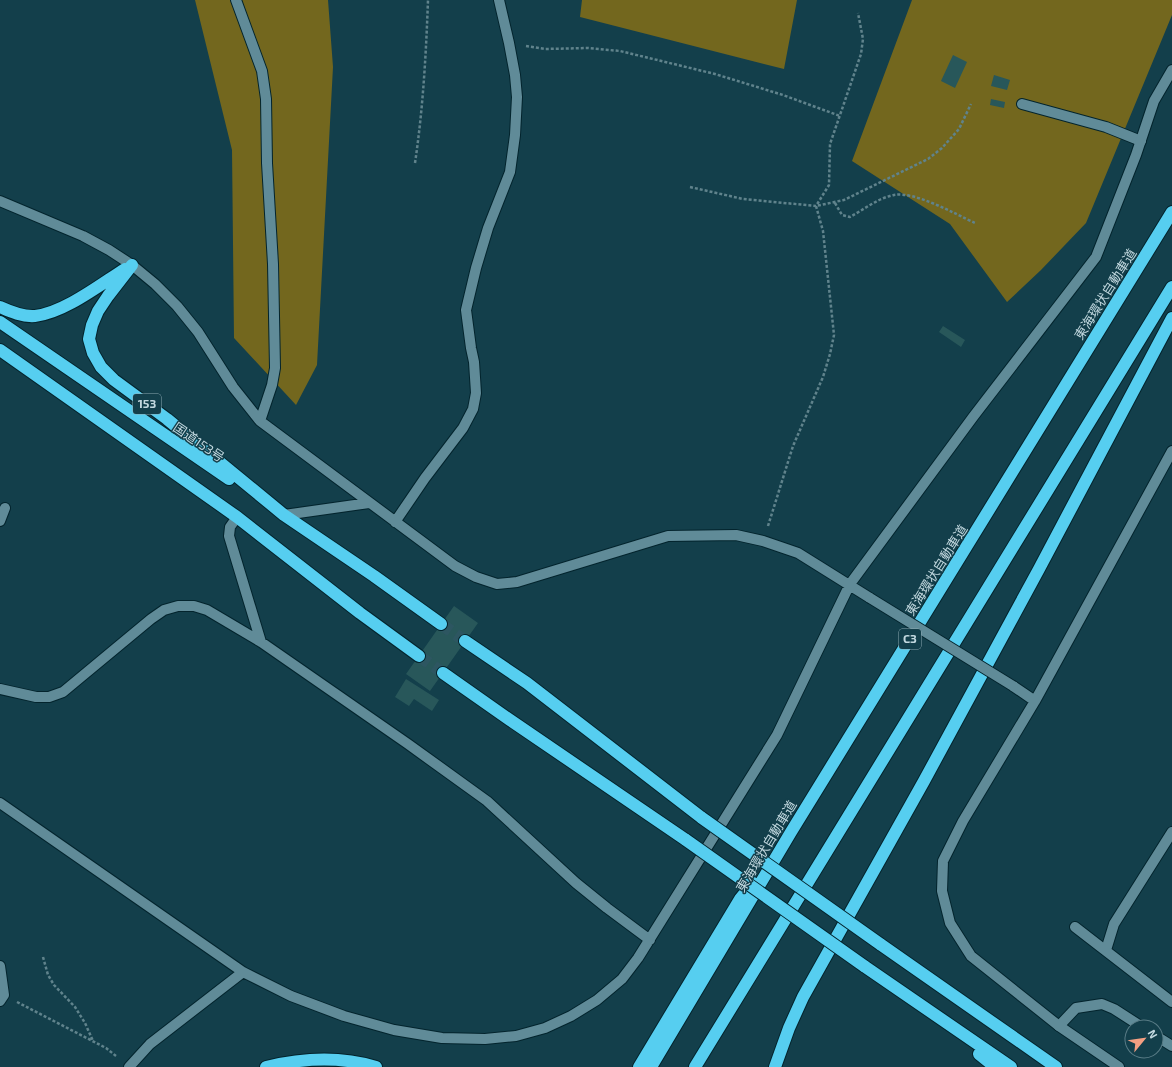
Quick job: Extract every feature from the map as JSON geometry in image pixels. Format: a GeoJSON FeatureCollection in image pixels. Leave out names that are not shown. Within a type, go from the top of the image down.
{"type":"FeatureCollection","features":[{"type":"Feature","properties":{"kind":"highway","name":"東海環状自動車道"},"geometry":{"type":"LineString","coordinates":[[651,1067],[791,832],[1172,212]]}},
{"type":"Feature","properties":{"kind":"highway"},"geometry":{"type":"LineString","coordinates":[[0,307],[17,314],[35,316],[54,311],[75,301],[132,265]]}},
{"type":"Feature","properties":{"kind":"highway","name":"153"},"geometry":{"type":"LineString","coordinates":[[132,265],[105,301],[92,325],[89,339],[93,353],[101,366],[114,380],[167,419],[284,515]]}},
{"type":"Feature","properties":{"kind":"highway"},"geometry":{"type":"LineString","coordinates":[[695,1067],[1172,287]]}},
{"type":"Feature","properties":{"kind":"highway"},"geometry":{"type":"LineString","coordinates":[[775,1067],[789,1028],[803,997],[1043,562],[1172,318]]}},
{"type":"Feature","properties":{"kind":"highway","name":"国道153号"},"geometry":{"type":"LineString","coordinates":[[0,322],[192,454],[284,515]]}},
{"type":"Feature","properties":{"kind":"highway"},"geometry":{"type":"LineString","coordinates":[[0,350],[237,517],[360,613],[419,656]]}},
{"type":"Feature","properties":{"kind":"highway"},"geometry":{"type":"LineString","coordinates":[[284,515],[374,576],[441,624]]}},
{"type":"Feature","properties":{"kind":"highway"},"geometry":{"type":"LineString","coordinates":[[465,641],[527,683],[702,818],[1056,1067]]}},
{"type":"Feature","properties":{"kind":"highway"},"geometry":{"type":"LineString","coordinates":[[443,673],[686,840],[1010,1067]]}},
{"type":"Feature","properties":{"kind":"highway"},"geometry":{"type":"LineString","coordinates":[[638,1067],[740,900],[791,832]]}},
{"type":"Feature","properties":{"kind":"highway"},"geometry":{"type":"LineString","coordinates":[[918,1004],[995,1067]]}},
{"type":"Feature","properties":{"kind":"highway"},"geometry":{"type":"LineString","coordinates":[[266,1067],[285,1062],[311,1059],[338,1060],[376,1067]]}},
{"type":"Feature","properties":{"kind":"street"},"geometry":{"type":"LineString","coordinates":[[236,0],[262,71],[266,99],[267,163],[273,264],[275,368],[272,385],[260,421]]}},
{"type":"Feature","properties":{"kind":"street"},"geometry":{"type":"LineString","coordinates":[[395,522],[425,478],[463,428],[473,409],[476,393],[474,362],[466,310],[476,268],[488,228],[510,172],[515,135],[517,97],[515,75],[499,0]]}},
{"type":"Feature","properties":{"kind":"street"},"geometry":{"type":"LineString","coordinates":[[0,803],[243,972],[291,996],[344,1016],[394,1030],[442,1038],[485,1039],[516,1036],[545,1028],[571,1016],[597,1000],[622,979],[650,940],[777,735],[850,584],[973,418],[1096,257],[1141,141],[1154,101],[1172,70]]}},
{"type":"Feature","properties":{"kind":"street"},"geometry":{"type":"LineString","coordinates":[[1022,104],[1106,127],[1141,141]]}},
{"type":"Feature","properties":{"kind":"street"},"geometry":{"type":"LineString","coordinates":[[0,201],[83,236],[132,265],[155,284],[177,306],[198,332],[233,387],[260,421],[455,566],[476,577],[497,584],[517,582],[668,536],[736,535],[763,540],[798,553],[1014,686],[1035,701]]}},
{"type":"Feature","properties":{"kind":"street"},"geometry":{"type":"LineString","coordinates":[[1118,1067],[1059,1026],[971,956],[950,924],[942,891],[943,861],[963,821],[1035,701],[1172,451]]}},
{"type":"Feature","properties":{"kind":"street"},"geometry":{"type":"LineString","coordinates":[[284,515],[369,503]]}},
{"type":"Feature","properties":{"kind":"street"},"geometry":{"type":"LineString","coordinates":[[0,521],[5,508]]}},
{"type":"Feature","properties":{"kind":"street"},"geometry":{"type":"LineString","coordinates":[[237,517],[230,527],[229,536],[261,642]]}},
{"type":"Feature","properties":{"kind":"street"},"geometry":{"type":"LineString","coordinates":[[0,690],[36,697],[49,697],[63,692],[151,619],[164,610],[178,606],[194,606],[207,610],[261,642],[487,801],[582,888],[650,940]]}},
{"type":"Feature","properties":{"kind":"street"},"geometry":{"type":"LineString","coordinates":[[1106,950],[1114,924],[1172,832]]}},
{"type":"Feature","properties":{"kind":"street"},"geometry":{"type":"LineString","coordinates":[[1075,926],[1172,1002]]}},
{"type":"Feature","properties":{"kind":"street"},"geometry":{"type":"LineString","coordinates":[[0,966],[2,998]]}},
{"type":"Feature","properties":{"kind":"street"},"geometry":{"type":"LineString","coordinates":[[129,1067],[150,1044],[243,972]]}},
{"type":"Feature","properties":{"kind":"street"},"geometry":{"type":"LineString","coordinates":[[1059,1026],[1076,1008],[1102,1004],[1114,1009],[1130,1019]]}},
{"type":"Feature","properties":{"kind":"path"},"geometry":{"type":"LineString","coordinates":[[415,163],[421,125],[428,0]]}},
{"type":"Feature","properties":{"kind":"path"},"geometry":{"type":"LineString","coordinates":[[763,540],[793,446],[823,377],[834,335],[823,230],[816,206],[829,185],[830,144],[861,54],[863,39],[858,13]]}},
{"type":"Feature","properties":{"kind":"path"},"geometry":{"type":"LineString","coordinates":[[509,43],[545,49],[588,48],[620,51],[715,74],[784,95],[840,116]]}},
{"type":"Feature","properties":{"kind":"path"},"geometry":{"type":"LineString","coordinates":[[690,187],[743,199],[816,206],[835,203],[928,159],[942,148],[959,129],[972,104]]}},
{"type":"Feature","properties":{"kind":"path"},"geometry":{"type":"LineString","coordinates":[[835,203],[842,215],[850,217],[885,198],[895,195],[907,195],[938,206],[975,223]]}},
{"type":"Feature","properties":{"kind":"path"},"geometry":{"type":"LineString","coordinates":[[43,957],[51,980],[75,1007],[85,1023],[93,1042]]}},
{"type":"Feature","properties":{"kind":"path"},"geometry":{"type":"LineString","coordinates":[[2,998],[106,1048],[129,1067]]}},
{"type":"Feature","properties":{"kind":"shaded area"},"geometry":{"type":"Polygon","coordinates":[[[195,0],[328,0],[333,67],[317,365],[296,405],[234,338],[232,150],[195,0]]]}},
{"type":"Feature","properties":{"kind":"shaded area"},"geometry":{"type":"Polygon","coordinates":[[[582,0],[797,0],[784,69],[580,17],[582,0]]]}},
{"type":"Feature","properties":{"kind":"shaded area"},"geometry":{"type":"Polygon","coordinates":[[[912,0],[1172,0],[1172,15],[1086,223],[1041,270],[1007,302],[950,224],[852,161],[912,0]]]}},
{"type":"Feature","properties":{"kind":"building"},"geometry":{"type":"Polygon","coordinates":[[[953,55],[967,62],[955,88],[941,81],[953,55]]]}},
{"type":"Feature","properties":{"kind":"building"},"geometry":{"type":"Polygon","coordinates":[[[994,75],[1010,80],[1007,90],[991,86],[994,75]]]}},
{"type":"Feature","properties":{"kind":"building"},"geometry":{"type":"Polygon","coordinates":[[[991,99],[1005,102],[1004,108],[990,105],[991,99]]]}},
{"type":"Feature","properties":{"kind":"building"},"geometry":{"type":"Polygon","coordinates":[[[943,326],[965,340],[961,347],[939,332],[943,326]]]}},
{"type":"Feature","properties":{"kind":"building"},"geometry":{"type":"Polygon","coordinates":[[[454,606],[478,623],[430,691],[406,674],[454,606]]]}},
{"type":"Feature","properties":{"kind":"building"},"geometry":{"type":"Polygon","coordinates":[[[406,679],[439,700],[432,711],[414,699],[409,706],[395,697],[406,679]]]}},
{"type":"Feature","properties":{"kind":"tunnel"},"geometry":{"type":"LineString","coordinates":[[441,624],[465,641]]}},
{"type":"Feature","properties":{"kind":"tunnel"},"geometry":{"type":"LineString","coordinates":[[419,656],[443,673]]}}]}
